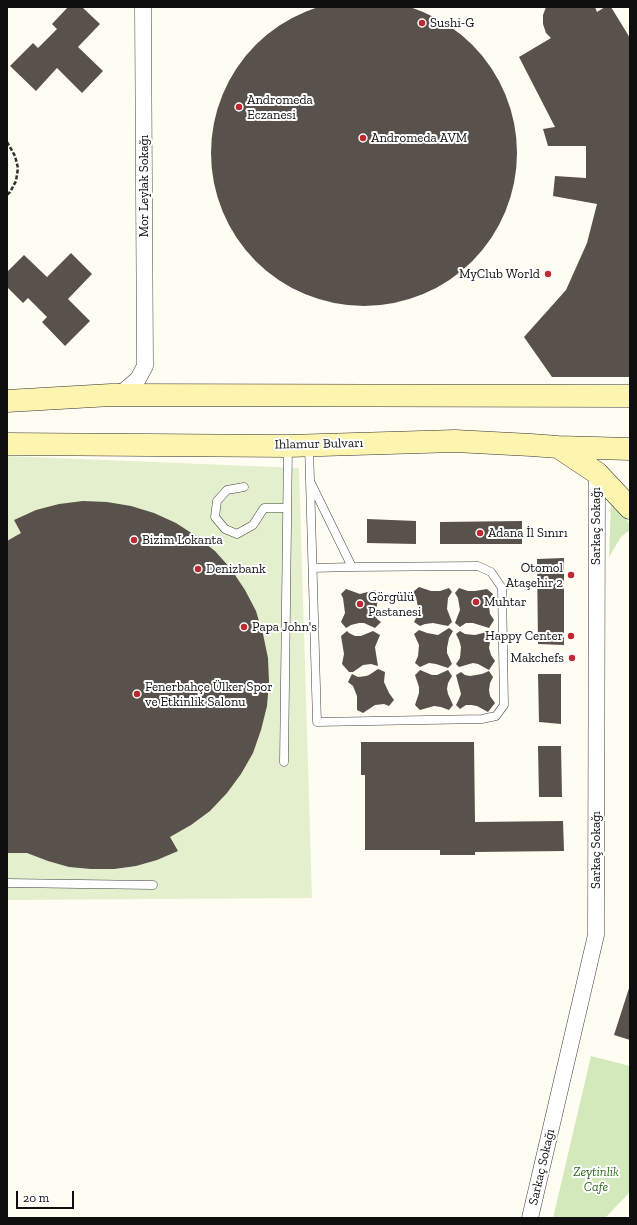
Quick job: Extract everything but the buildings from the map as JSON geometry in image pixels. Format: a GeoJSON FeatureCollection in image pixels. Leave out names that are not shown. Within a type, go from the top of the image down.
{"type":"FeatureCollection","features":[{"type":"Feature","properties":{"kind":"main road"},"geometry":{"type":"LineString","coordinates":[[7,401],[110,395],[630,396]]}},
{"type":"Feature","properties":{"kind":"main road","name":"Ihlamur Bulvarı"},"geometry":{"type":"LineString","coordinates":[[7,444],[298,445],[455,441],[558,447],[630,449]]}},
{"type":"Feature","properties":{"kind":"main road"},"geometry":{"type":"LineString","coordinates":[[558,447],[596,474],[630,508]]}},
{"type":"Feature","properties":{"kind":"street","name":"Mor Leylak Sokağı"},"geometry":{"type":"LineString","coordinates":[[110,395],[124,391],[138,379],[145,366],[143,7]]}},
{"type":"Feature","properties":{"kind":"street","name":"Sarkaç Sokağı"},"geometry":{"type":"LineString","coordinates":[[530,1218],[596,936],[596,474]]}},
{"type":"Feature","properties":{"kind":"lane"},"geometry":{"type":"LineString","coordinates":[[298,445],[310,481],[352,567]]}},
{"type":"Feature","properties":{"kind":"lane"},"geometry":{"type":"LineString","coordinates":[[284,762],[287,508],[298,445]]}},
{"type":"Feature","properties":{"kind":"lane"},"geometry":{"type":"LineString","coordinates":[[310,481],[317,722],[482,720],[496,716],[504,705],[502,588],[492,572],[478,566],[313,568]]}},
{"type":"Feature","properties":{"kind":"lane"},"geometry":{"type":"LineString","coordinates":[[244,487],[227,490],[217,501],[215,517],[224,529],[237,534],[253,525],[264,508],[287,508]]}},
{"type":"Feature","properties":{"kind":"lane"},"geometry":{"type":"LineString","coordinates":[[7,883],[153,885]]}},
{"type":"Feature","properties":{"kind":"path"},"geometry":{"type":"LineString","coordinates":[[7,142],[16,156],[18,168],[16,181],[7,195]]}},
{"type":"Feature","properties":{"kind":"green space","name":"Fenerbahçe Ülker Spor ve Etkinlik Salonu"},"geometry":{"type":"Polygon","coordinates":[[[7,456],[299,468],[312,898],[7,900],[7,456]]]}},
{"type":"Feature","properties":{"kind":"green space"},"geometry":{"type":"Polygon","coordinates":[[[611,504],[624,515],[630,525],[630,530],[621,537],[609,557],[611,504]]]}},
{"type":"Feature","properties":{"kind":"green space","name":"Zeytinlik Cafe"},"geometry":{"type":"Polygon","coordinates":[[[591,1056],[630,1066],[630,1192],[605,1218],[553,1218],[591,1056]]]}},
{"type":"Feature","properties":{"kind":"place","name":"Sushi-G"},"geometry":{"type":"Point","coordinates":[422,23]}},
{"type":"Feature","properties":{"kind":"place","name":"Andromeda Eczanesi"},"geometry":{"type":"Point","coordinates":[239,107]}},
{"type":"Feature","properties":{"kind":"place","name":"Andromeda AVM"},"geometry":{"type":"Point","coordinates":[363,138]}},
{"type":"Feature","properties":{"kind":"place","name":"MyClub World"},"geometry":{"type":"Point","coordinates":[548,274]}},
{"type":"Feature","properties":{"kind":"place","name":"Adana İl Sınırı"},"geometry":{"type":"Point","coordinates":[480,533]}},
{"type":"Feature","properties":{"kind":"place","name":"Bizim Lokanta"},"geometry":{"type":"Point","coordinates":[134,540]}},
{"type":"Feature","properties":{"kind":"place","name":"Denizbank"},"geometry":{"type":"Point","coordinates":[198,569]}},
{"type":"Feature","properties":{"kind":"place","name":"Otomol Ataşehir 2"},"geometry":{"type":"Point","coordinates":[571,575]}},
{"type":"Feature","properties":{"kind":"place","name":"Muhtar"},"geometry":{"type":"Point","coordinates":[476,602]}},
{"type":"Feature","properties":{"kind":"place","name":"Görgülü Pastanesi"},"geometry":{"type":"Point","coordinates":[360,604]}},
{"type":"Feature","properties":{"kind":"place","name":"Papa John's"},"geometry":{"type":"Point","coordinates":[244,627]}},
{"type":"Feature","properties":{"kind":"place","name":"Happy Center"},"geometry":{"type":"Point","coordinates":[571,636]}},
{"type":"Feature","properties":{"kind":"place","name":"Makchefs"},"geometry":{"type":"Point","coordinates":[572,658]}},
{"type":"Feature","properties":{"kind":"place","name":"Fenerbahçe Ülker Spor ve Etkinlik Salonu"},"geometry":{"type":"Point","coordinates":[137,694]}}]}
